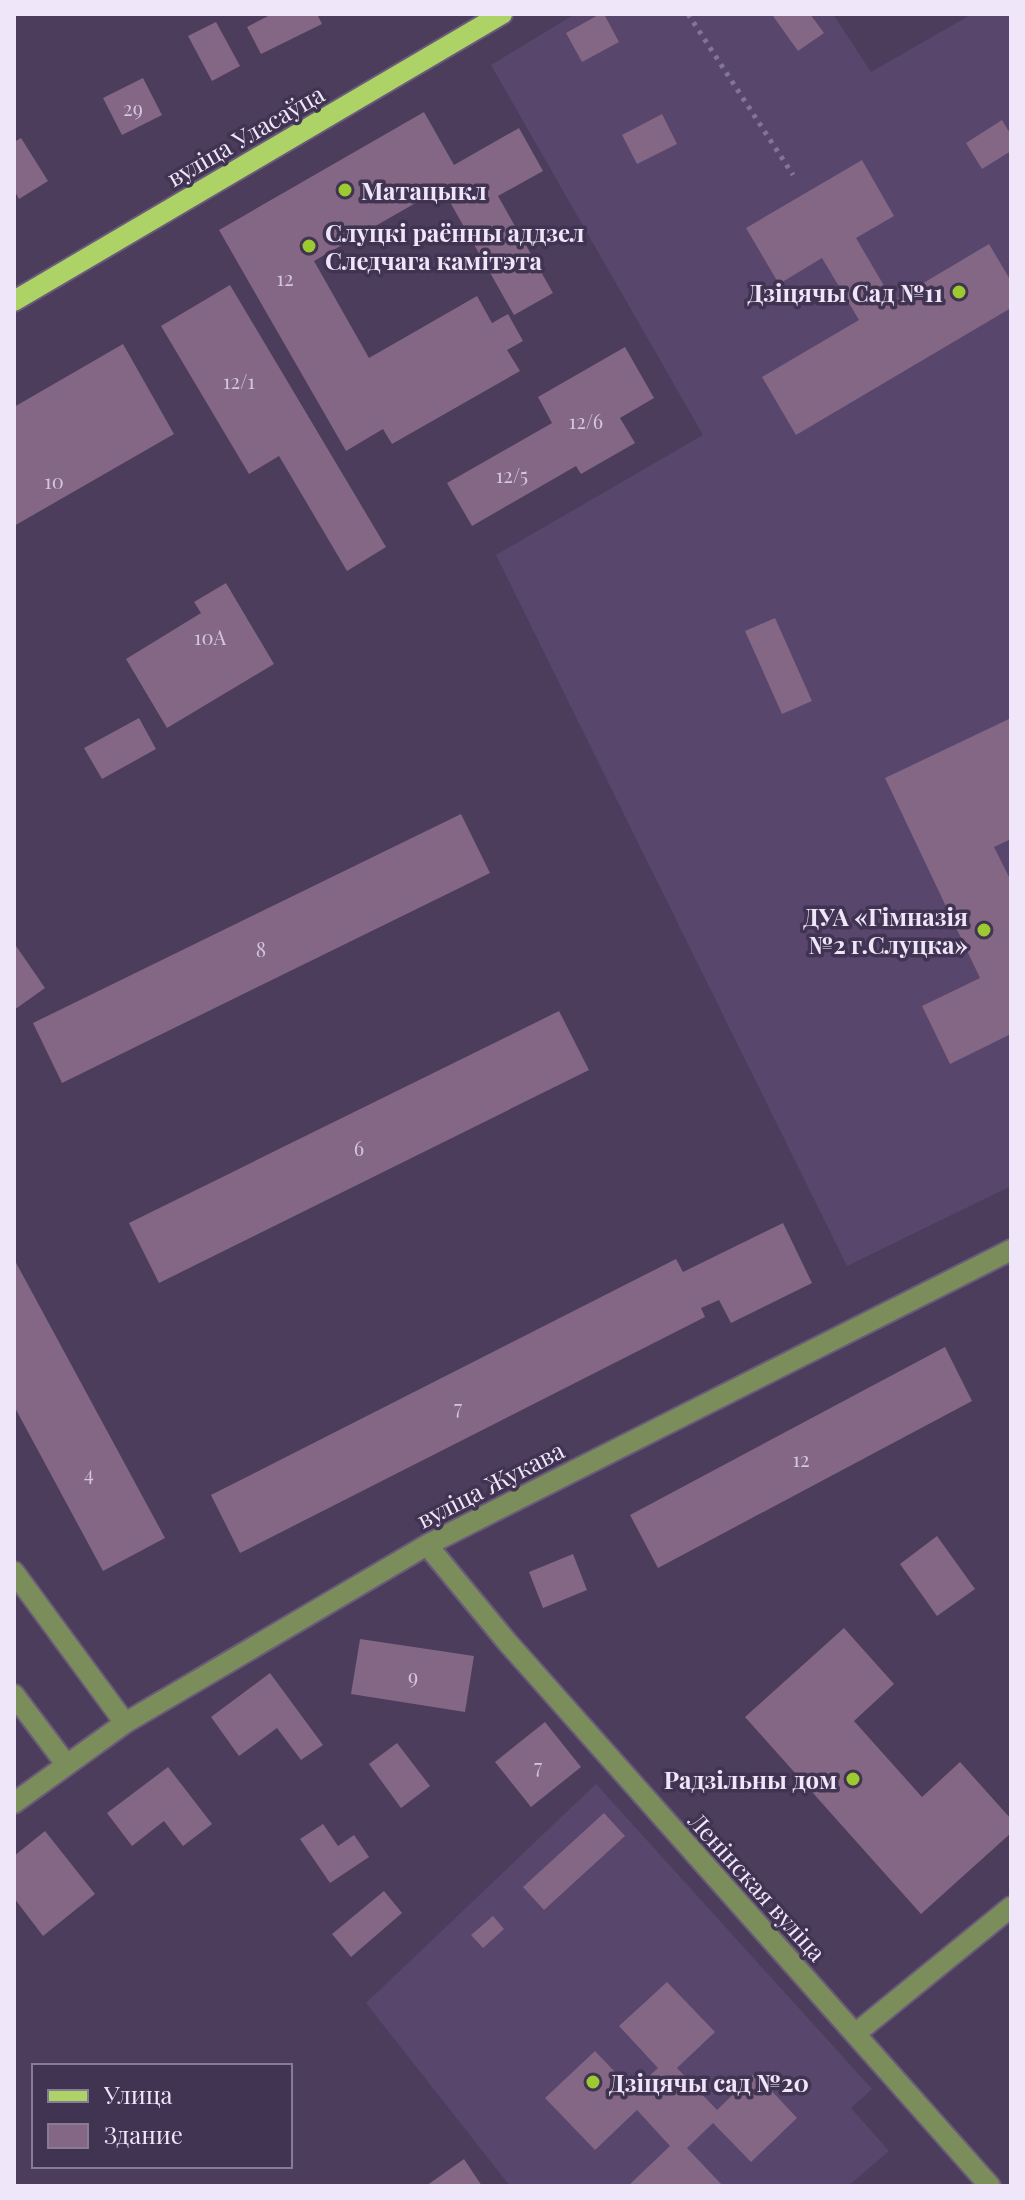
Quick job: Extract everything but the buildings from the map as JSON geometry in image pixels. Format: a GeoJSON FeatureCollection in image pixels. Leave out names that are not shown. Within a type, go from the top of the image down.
{"type":"FeatureCollection","features":[{"type":"Feature","properties":{"kind":"main road","name":"вуліца Уласаўца"},"geometry":{"type":"LineString","coordinates":[[14,301],[502,14]]}},
{"type":"Feature","properties":{"kind":"street","name":"вуліца Жукава"},"geometry":{"type":"LineString","coordinates":[[14,1803],[125,1723],[427,1545],[1011,1250]]}},
{"type":"Feature","properties":{"kind":"street","name":"Ленінская вуліца"},"geometry":{"type":"LineString","coordinates":[[427,1545],[508,1643],[990,2186]]}},
{"type":"Feature","properties":{"kind":"street"},"geometry":{"type":"LineString","coordinates":[[14,1572],[125,1723]]}},
{"type":"Feature","properties":{"kind":"street"},"geometry":{"type":"LineString","coordinates":[[14,1695],[66,1764]]}},
{"type":"Feature","properties":{"kind":"street"},"geometry":{"type":"LineString","coordinates":[[855,2034],[1011,1907]]}},
{"type":"Feature","properties":{"kind":"path"},"geometry":{"type":"LineString","coordinates":[[688,14],[793,175]]}},
{"type":"Feature","properties":{"kind":"shaded area"},"geometry":{"type":"Polygon","coordinates":[[[575,14],[833,14],[871,72],[972,14],[1011,14],[1011,1186],[847,1266],[496,555],[703,435],[491,65],[575,14]]]}},
{"type":"Feature","properties":{"kind":"shaded area"},"geometry":{"type":"Polygon","coordinates":[[[596,1784],[872,2089],[851,2108],[889,2151],[848,2186],[510,2186],[366,2003],[596,1784]]]}},
{"type":"Feature","properties":{"kind":"place","name":"Матацыкл"},"geometry":{"type":"Point","coordinates":[345,190]}},
{"type":"Feature","properties":{"kind":"place","name":"Слуцкі раённы аддзел Следчага камітэта"},"geometry":{"type":"Point","coordinates":[309,246]}},
{"type":"Feature","properties":{"kind":"place","name":"Дзіцячы Сад №11"},"geometry":{"type":"Point","coordinates":[959,292]}},
{"type":"Feature","properties":{"kind":"place","name":"ДУА «Гімназія №2 г.Слуцка»"},"geometry":{"type":"Point","coordinates":[984,930]}},
{"type":"Feature","properties":{"kind":"place","name":"Радзільны дом"},"geometry":{"type":"Point","coordinates":[853,1779]}},
{"type":"Feature","properties":{"kind":"place","name":"Дзіцячы сад №20"},"geometry":{"type":"Point","coordinates":[593,2082]}}]}
